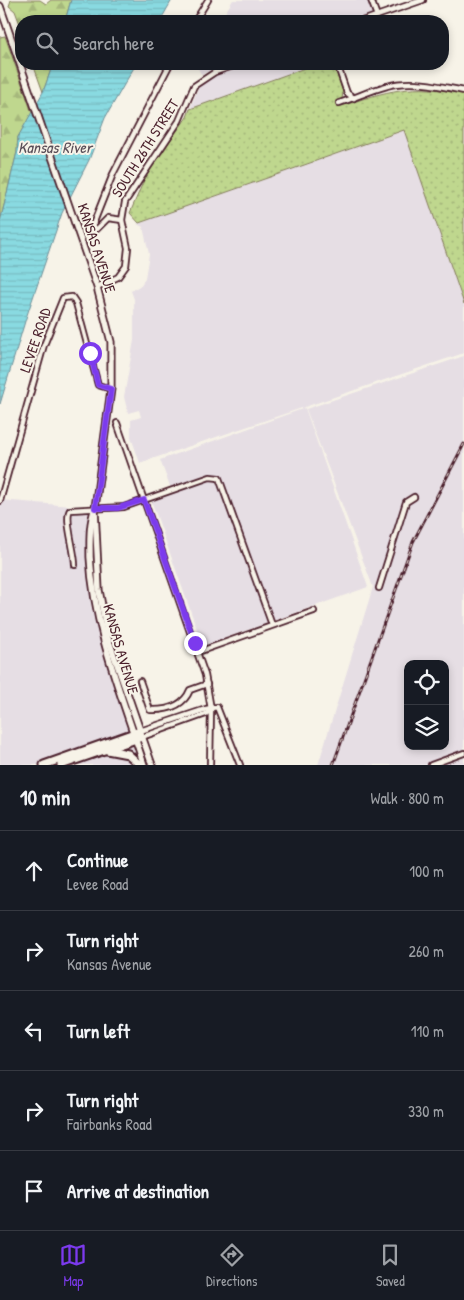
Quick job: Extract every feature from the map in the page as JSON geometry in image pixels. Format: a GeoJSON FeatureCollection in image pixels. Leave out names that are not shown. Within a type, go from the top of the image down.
{"type":"FeatureCollection","features":[{"type":"Feature","properties":{"kind":"highway"},"geometry":{"type":"LineString","coordinates":[[62,765],[138,735]]}},
{"type":"Feature","properties":{"kind":"highway"},"geometry":{"type":"LineString","coordinates":[[44,765],[138,735]]}},
{"type":"Feature","properties":{"kind":"highway"},"geometry":{"type":"LineString","coordinates":[[104,749],[128,754],[140,765]]}},
{"type":"Feature","properties":{"kind":"main road","name":"KANSAS AVENUE"},"geometry":{"type":"LineString","coordinates":[[0,6],[15,49]]}},
{"type":"Feature","properties":{"kind":"main road","name":"KANSAS AVENUE"},"geometry":{"type":"LineString","coordinates":[[22,70],[97,287],[111,342],[111,389],[95,508],[99,590],[108,638],[138,735],[144,765]]}},
{"type":"Feature","properties":{"kind":"main road","name":"KANSAS AVENUE"},"geometry":{"type":"LineString","coordinates":[[138,735],[152,765]]}},
{"type":"Feature","properties":{"kind":"street"},"geometry":{"type":"LineString","coordinates":[[199,15],[208,0]]}},
{"type":"Feature","properties":{"kind":"street"},"geometry":{"type":"LineString","coordinates":[[371,0],[377,15]]}},
{"type":"Feature","properties":{"kind":"street"},"geometry":{"type":"LineString","coordinates":[[380,15],[423,0]]}},
{"type":"Feature","properties":{"kind":"street"},"geometry":{"type":"LineString","coordinates":[[122,220],[108,218],[97,229],[92,226],[122,157],[167,70]]}},
{"type":"Feature","properties":{"kind":"street","name":"SOUTH 26TH STREET"},"geometry":{"type":"LineString","coordinates":[[97,287],[118,277],[126,266],[128,248],[122,220],[123,206],[129,194],[179,122],[194,86],[221,70]]}},
{"type":"Feature","properties":{"kind":"street"},"geometry":{"type":"LineString","coordinates":[[338,70],[347,93],[354,98]]}},
{"type":"Feature","properties":{"kind":"street"},"geometry":{"type":"LineString","coordinates":[[339,103],[387,86],[403,83],[439,85],[464,90]]}},
{"type":"Feature","properties":{"kind":"street","name":"LEVEE ROAD"},"geometry":{"type":"LineString","coordinates":[[0,501],[44,344],[63,298],[72,297],[76,303],[98,385],[111,389]]}},
{"type":"Feature","properties":{"kind":"street"},"geometry":{"type":"LineString","coordinates":[[117,423],[198,652],[207,684],[212,709],[210,765]]}},
{"type":"Feature","properties":{"kind":"street"},"geometry":{"type":"LineString","coordinates":[[75,565],[68,513],[73,508],[118,508],[210,478],[219,478],[272,625]]}},
{"type":"Feature","properties":{"kind":"street"},"geometry":{"type":"LineString","coordinates":[[379,588],[406,502],[414,497]]}},
{"type":"Feature","properties":{"kind":"street"},"geometry":{"type":"LineString","coordinates":[[198,652],[314,611]]}},
{"type":"Feature","properties":{"kind":"street"},"geometry":{"type":"LineString","coordinates":[[140,681],[150,710],[180,704],[185,701],[192,688],[207,684]]}},
{"type":"Feature","properties":{"kind":"street"},"geometry":{"type":"LineString","coordinates":[[138,735],[217,708],[240,765]]}},
{"type":"Feature","properties":{"kind":"street"},"geometry":{"type":"LineString","coordinates":[[430,765],[464,754]]}},
{"type":"Feature","properties":{"kind":"shaded area"},"geometry":{"type":"Polygon","coordinates":[[[233,0],[369,0],[374,14],[372,15],[224,15],[233,0]]]}},
{"type":"Feature","properties":{"kind":"shaded area"},"geometry":{"type":"Polygon","coordinates":[[[199,70],[213,70],[201,74],[199,70]]]}},
{"type":"Feature","properties":{"kind":"shaded area"},"geometry":{"type":"Polygon","coordinates":[[[230,70],[299,70],[190,109],[200,83],[210,77],[230,70]]]}},
{"type":"Feature","properties":{"kind":"shaded area"},"geometry":{"type":"Polygon","coordinates":[[[405,130],[464,304],[464,353],[140,463],[131,437],[131,420],[141,417],[139,410],[128,413],[124,397],[134,340],[134,299],[131,291],[141,285],[145,278],[149,254],[143,227],[137,224],[405,130]]]}},
{"type":"Feature","properties":{"kind":"shaded area"},"geometry":{"type":"Polygon","coordinates":[[[464,356],[464,765],[318,765],[373,587],[306,409],[464,356]]]}},
{"type":"Feature","properties":{"kind":"shaded area"},"geometry":{"type":"Polygon","coordinates":[[[305,408],[368,587],[203,646],[150,497],[171,489],[160,460],[305,408]]]}},
{"type":"Feature","properties":{"kind":"shaded area"},"geometry":{"type":"Polygon","coordinates":[[[0,500],[95,508],[90,520],[95,601],[144,765],[0,765],[0,500]]]}},
{"type":"Feature","properties":{"kind":"green space"},"geometry":{"type":"Polygon","coordinates":[[[11,0],[40,0],[46,4],[51,0],[71,0],[67,15],[16,15],[9,6],[11,0]]]}},
{"type":"Feature","properties":{"kind":"green space"},"geometry":{"type":"Polygon","coordinates":[[[5,36],[15,65],[15,70],[17,70],[32,113],[18,137],[17,152],[0,222],[0,37],[5,36]]]}},
{"type":"Feature","properties":{"kind":"green space"},"geometry":{"type":"Polygon","coordinates":[[[35,70],[51,70],[43,92],[35,70]]]}},
{"type":"Feature","properties":{"kind":"green space"},"geometry":{"type":"Polygon","coordinates":[[[299,70],[336,70],[343,92],[342,99],[337,102],[339,107],[372,96],[400,90],[429,89],[464,94],[464,304],[404,130],[139,223],[130,213],[147,173],[187,117],[190,109],[299,70]]]}},
{"type":"Feature","properties":{"kind":"water"},"geometry":{"type":"Polygon","coordinates":[[[71,0],[172,0],[163,15],[67,15],[71,0]]]}},
{"type":"Feature","properties":{"kind":"water","name":"Kansas River"},"geometry":{"type":"Polygon","coordinates":[[[51,70],[133,70],[105,118],[89,160],[62,213],[26,318],[0,404],[0,222],[17,152],[18,137],[43,92],[51,70]]]}},
{"type":"Feature","properties":{"kind":"railway"},"geometry":{"type":"LineString","coordinates":[[333,765],[413,542],[464,444]]}},
{"type":"Feature","properties":{"kind":"route"},"geometry":{"type":"LineString","coordinates":[[90,353],[98,385],[100,388],[111,389],[95,508],[118,508],[144,500],[195,643]]}}]}
